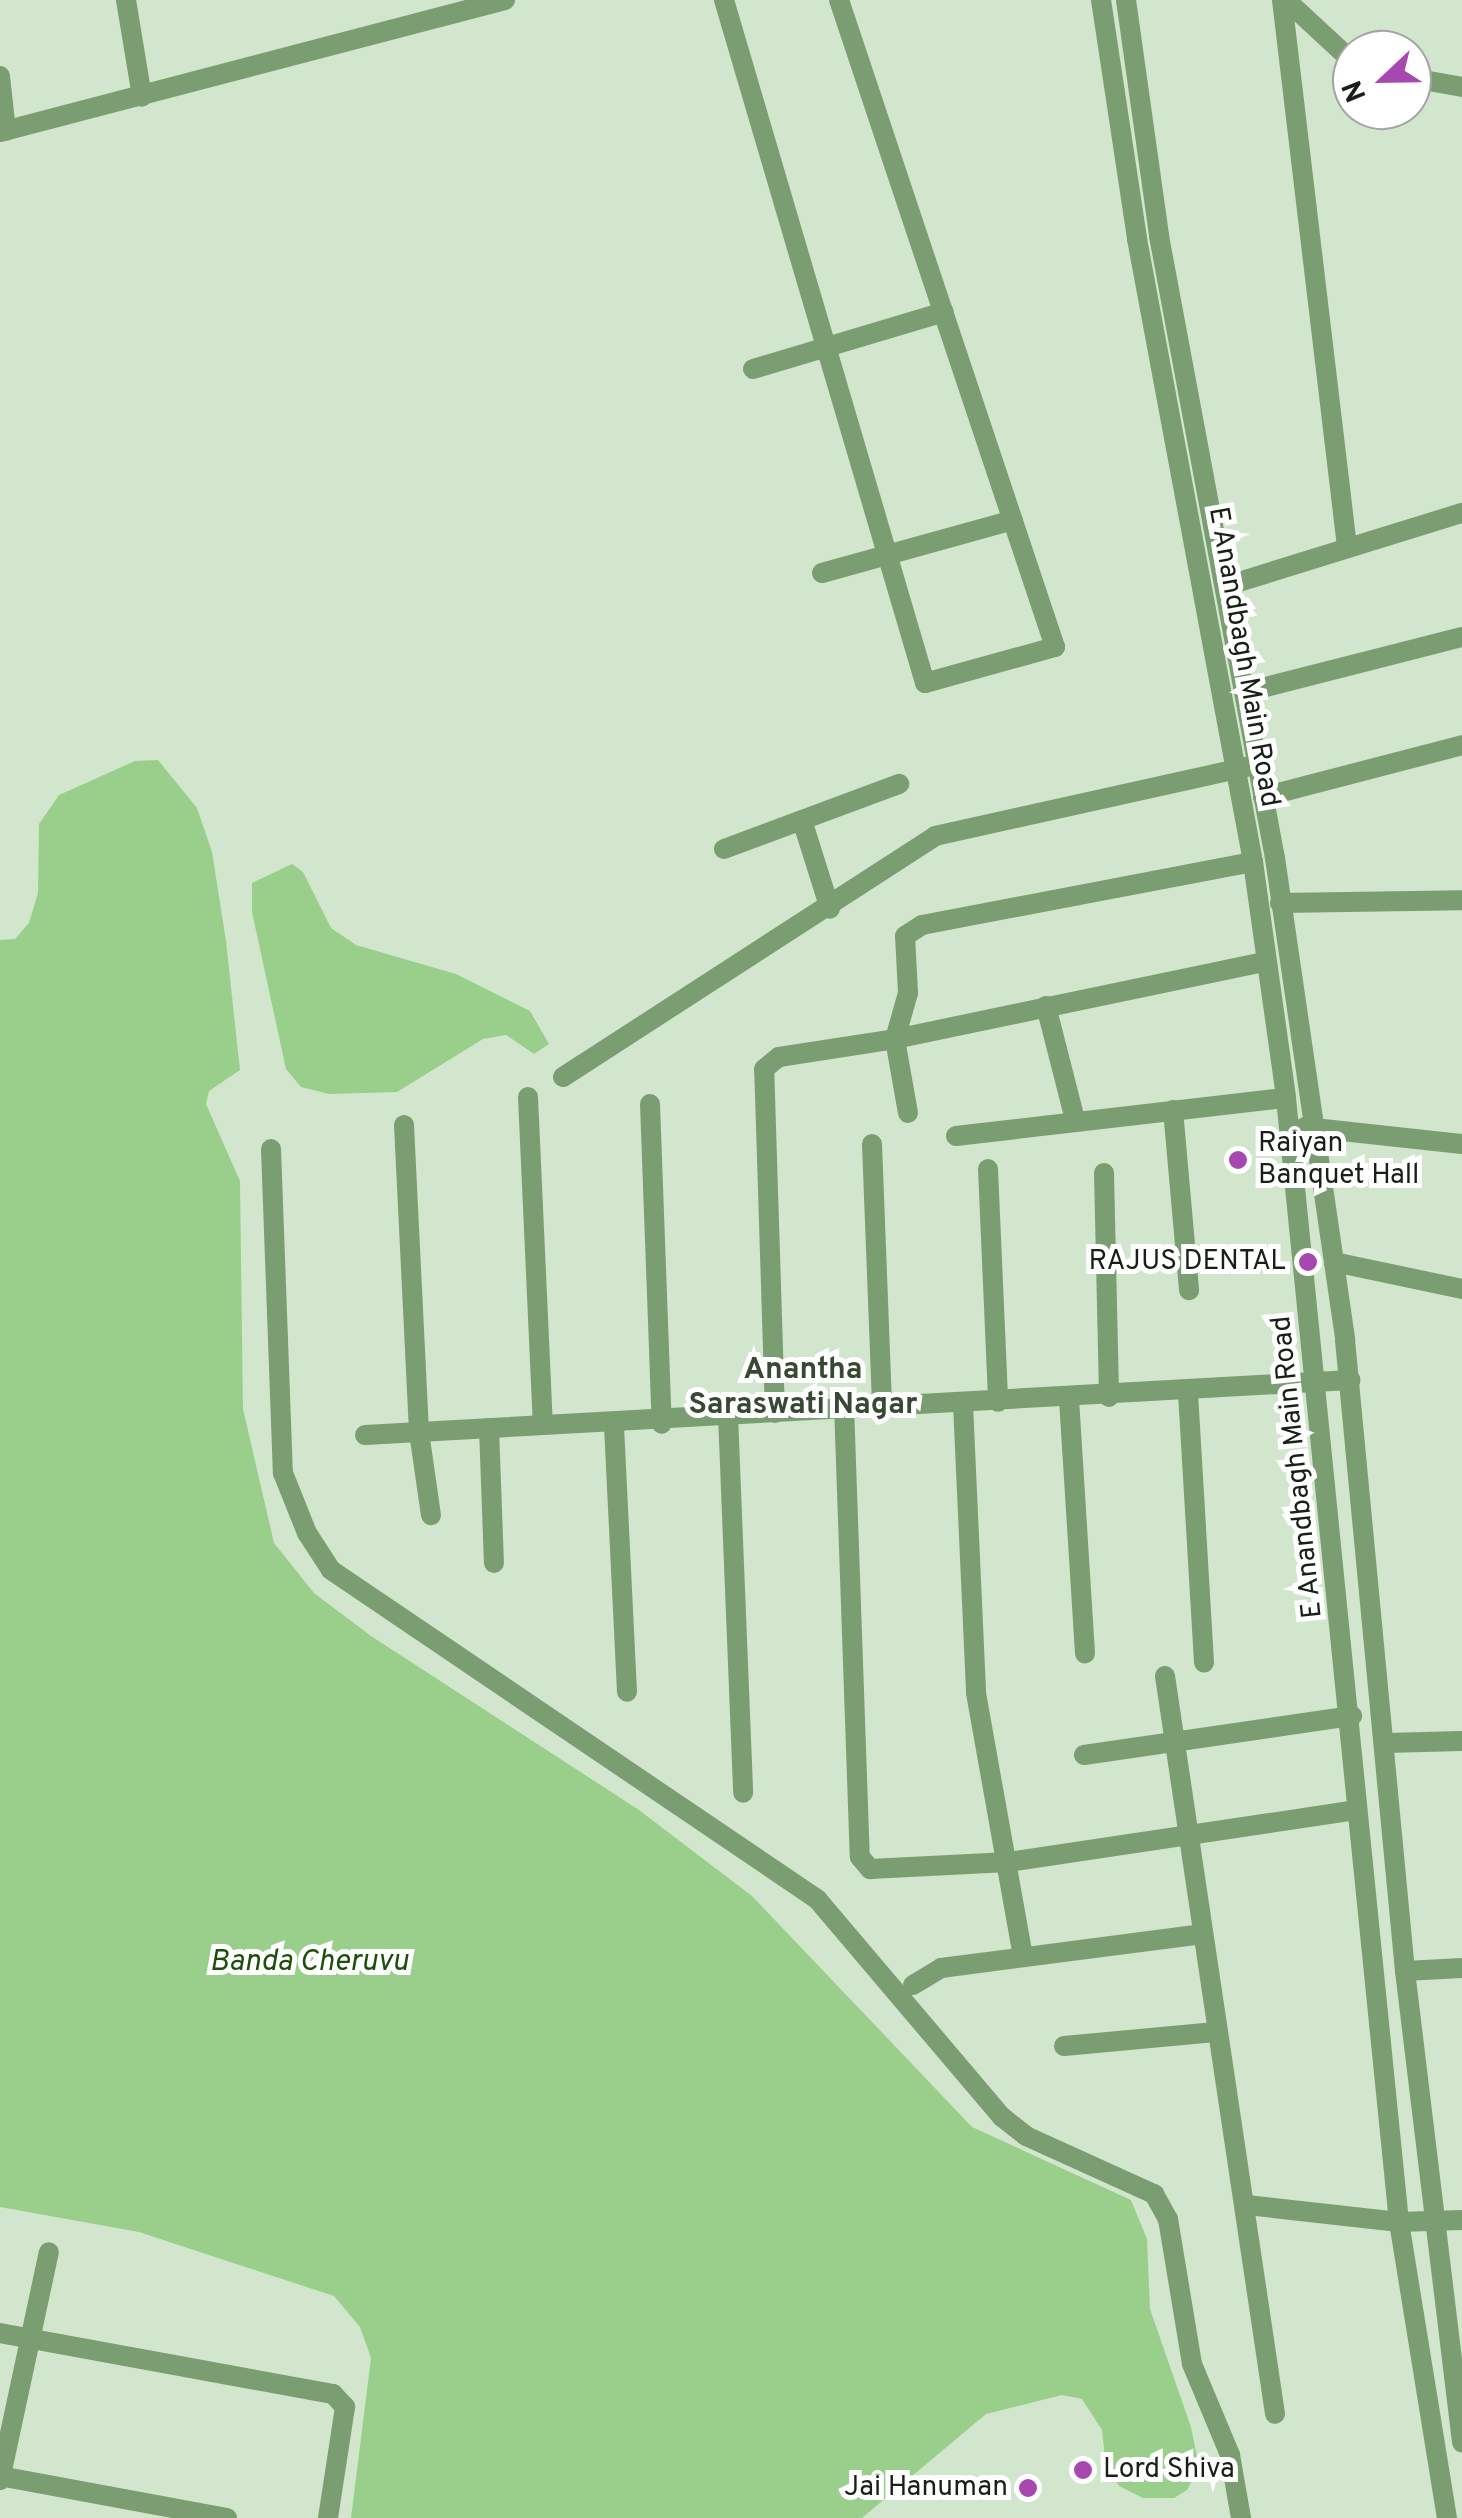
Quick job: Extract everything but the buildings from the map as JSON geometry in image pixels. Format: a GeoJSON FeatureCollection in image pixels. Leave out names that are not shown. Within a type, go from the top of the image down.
{"type":"FeatureCollection","features":[{"type":"Feature","properties":{"kind":"street"},"geometry":{"type":"LineString","coordinates":[[126,0],[142,98]]}},
{"type":"Feature","properties":{"kind":"street"},"geometry":{"type":"LineString","coordinates":[[0,76],[3,131],[142,98],[460,6],[505,0]]}},
{"type":"Feature","properties":{"kind":"street"},"geometry":{"type":"LineString","coordinates":[[724,0],[925,683],[1056,647],[839,0]]}},
{"type":"Feature","properties":{"kind":"street","name":"E Anandbagh Main Road"},"geometry":{"type":"LineString","coordinates":[[1101,0],[1138,240],[1246,768],[1263,797],[1315,1127],[1350,1380],[1405,1971],[1432,2220],[1462,2443]]}},
{"type":"Feature","properties":{"kind":"street","name":"E Anandbagh Main Road"},"geometry":{"type":"LineString","coordinates":[[1126,0],[1159,236],[1229,586],[1246,692],[1252,862],[1290,1129],[1400,2222],[1447,2518]]}},
{"type":"Feature","properties":{"kind":"street"},"geometry":{"type":"LineString","coordinates":[[1284,0],[1347,547]]}},
{"type":"Feature","properties":{"kind":"street"},"geometry":{"type":"LineString","coordinates":[[1284,0],[1332,42]]}},
{"type":"Feature","properties":{"kind":"street"},"geometry":{"type":"LineString","coordinates":[[1432,81],[1462,86]]}},
{"type":"Feature","properties":{"kind":"street"},"geometry":{"type":"LineString","coordinates":[[753,369],[944,312]]}},
{"type":"Feature","properties":{"kind":"street"},"geometry":{"type":"LineString","coordinates":[[1229,586],[1462,513]]}},
{"type":"Feature","properties":{"kind":"street"},"geometry":{"type":"LineString","coordinates":[[822,573],[1013,520]]}},
{"type":"Feature","properties":{"kind":"street"},"geometry":{"type":"LineString","coordinates":[[1246,692],[1462,638]]}},
{"type":"Feature","properties":{"kind":"street"},"geometry":{"type":"LineString","coordinates":[[1263,797],[1462,745]]}},
{"type":"Feature","properties":{"kind":"street"},"geometry":{"type":"LineString","coordinates":[[563,1077],[830,909],[935,836],[1246,768]]}},
{"type":"Feature","properties":{"kind":"street"},"geometry":{"type":"LineString","coordinates":[[724,849],[899,784]]}},
{"type":"Feature","properties":{"kind":"street"},"geometry":{"type":"LineString","coordinates":[[802,820],[830,909]]}},
{"type":"Feature","properties":{"kind":"street"},"geometry":{"type":"LineString","coordinates":[[908,1112],[895,1039],[908,993],[905,936],[922,926],[1252,862]]}},
{"type":"Feature","properties":{"kind":"street"},"geometry":{"type":"LineString","coordinates":[[1280,903],[1462,900]]}},
{"type":"Feature","properties":{"kind":"street"},"geometry":{"type":"LineString","coordinates":[[776,1412],[764,1069],[779,1057],[895,1039],[1265,962]]}},
{"type":"Feature","properties":{"kind":"street"},"geometry":{"type":"LineString","coordinates":[[1046,1006],[1075,1120]]}},
{"type":"Feature","properties":{"kind":"street"},"geometry":{"type":"LineString","coordinates":[[528,1097],[543,1425]]}},
{"type":"Feature","properties":{"kind":"street"},"geometry":{"type":"LineString","coordinates":[[956,1136],[1286,1098]]}},
{"type":"Feature","properties":{"kind":"street"},"geometry":{"type":"LineString","coordinates":[[650,1104],[662,1424]]}},
{"type":"Feature","properties":{"kind":"street"},"geometry":{"type":"LineString","coordinates":[[1173,1110],[1189,1290]]}},
{"type":"Feature","properties":{"kind":"street"},"geometry":{"type":"LineString","coordinates":[[404,1125],[420,1432],[431,1515]]}},
{"type":"Feature","properties":{"kind":"street"},"geometry":{"type":"LineString","coordinates":[[1290,1129],[1315,1127],[1462,1144]]}},
{"type":"Feature","properties":{"kind":"street"},"geometry":{"type":"LineString","coordinates":[[872,1144],[882,1403]]}},
{"type":"Feature","properties":{"kind":"street"},"geometry":{"type":"LineString","coordinates":[[271,1149],[284,1472],[307,1533],[331,1570],[816,1899],[1002,2117],[1026,2136],[1154,2194],[1168,2219],[1192,2364],[1230,2455],[1241,2518]]}},
{"type":"Feature","properties":{"kind":"street"},"geometry":{"type":"LineString","coordinates":[[988,1169],[998,1402]]}},
{"type":"Feature","properties":{"kind":"street"},"geometry":{"type":"LineString","coordinates":[[1104,1172],[1109,1397]]}},
{"type":"Feature","properties":{"kind":"street"},"geometry":{"type":"LineString","coordinates":[[1334,1262],[1462,1289]]}},
{"type":"Feature","properties":{"kind":"street"},"geometry":{"type":"LineString","coordinates":[[365,1435],[543,1425],[662,1424],[844,1405],[1069,1399],[1350,1380]]}},
{"type":"Feature","properties":{"kind":"street"},"geometry":{"type":"LineString","coordinates":[[1188,1392],[1204,1663]]}},
{"type":"Feature","properties":{"kind":"street"},"geometry":{"type":"LineString","coordinates":[[1069,1399],[1085,1653]]}},
{"type":"Feature","properties":{"kind":"street"},"geometry":{"type":"LineString","coordinates":[[963,1404],[976,1693],[1023,1956]]}},
{"type":"Feature","properties":{"kind":"street"},"geometry":{"type":"LineString","coordinates":[[844,1405],[860,1857],[881,1870],[1008,1862],[1189,1840],[1357,1810]]}},
{"type":"Feature","properties":{"kind":"street"},"geometry":{"type":"LineString","coordinates":[[728,1415],[743,1792]]}},
{"type":"Feature","properties":{"kind":"street"},"geometry":{"type":"LineString","coordinates":[[614,1426],[627,1692]]}},
{"type":"Feature","properties":{"kind":"street"},"geometry":{"type":"LineString","coordinates":[[488,1428],[494,1563]]}},
{"type":"Feature","properties":{"kind":"street"},"geometry":{"type":"LineString","coordinates":[[1164,1676],[1215,2032],[1247,2205],[1275,2414]]}},
{"type":"Feature","properties":{"kind":"street"},"geometry":{"type":"LineString","coordinates":[[1084,1754],[1352,1716]]}},
{"type":"Feature","properties":{"kind":"street"},"geometry":{"type":"LineString","coordinates":[[1386,1744],[1462,1741]]}},
{"type":"Feature","properties":{"kind":"street"},"geometry":{"type":"LineString","coordinates":[[913,1984],[940,1968],[1203,1934]]}},
{"type":"Feature","properties":{"kind":"street"},"geometry":{"type":"LineString","coordinates":[[1405,1971],[1462,1968]]}},
{"type":"Feature","properties":{"kind":"street"},"geometry":{"type":"LineString","coordinates":[[1064,2046],[1215,2032]]}},
{"type":"Feature","properties":{"kind":"street"},"geometry":{"type":"LineString","coordinates":[[1247,2205],[1400,2222],[1462,2220]]}},
{"type":"Feature","properties":{"kind":"street"},"geometry":{"type":"LineString","coordinates":[[49,2252],[0,2478],[227,2518]]}},
{"type":"Feature","properties":{"kind":"street"},"geometry":{"type":"LineString","coordinates":[[0,2333],[333,2394],[345,2407],[328,2518]]}},
{"type":"Feature","properties":{"kind":"water","name":"Banda Cheruvu"},"geometry":{"type":"Polygon","coordinates":[[[158,760],[197,808],[212,852],[226,941],[240,1070],[209,1091],[206,1104],[240,1181],[243,1409],[274,1543],[314,1593],[371,1636],[639,1810],[752,1896],[972,2127],[1131,2200],[1147,2239],[1150,2309],[1191,2427],[1199,2467],[1187,2490],[1174,2498],[1143,2498],[1119,2486],[1106,2467],[1102,2430],[1082,2399],[1062,2395],[986,2414],[862,2518],[351,2518],[371,2358],[360,2327],[334,2296],[139,2232],[0,2207],[0,940],[15,939],[29,923],[38,893],[39,824],[59,795],[135,761],[158,760]]]}},
{"type":"Feature","properties":{"kind":"water"},"geometry":{"type":"Polygon","coordinates":[[[292,864],[303,872],[331,928],[356,945],[456,974],[530,1011],[549,1044],[534,1054],[506,1035],[483,1039],[397,1092],[329,1094],[301,1087],[286,1069],[252,912],[252,883],[292,864]]]}},
{"type":"Feature","properties":{"kind":"place","name":"Raiyan Banquet Hall"},"geometry":{"type":"Point","coordinates":[1238,1160]}},
{"type":"Feature","properties":{"kind":"place","name":"RAJUS DENTAL"},"geometry":{"type":"Point","coordinates":[1308,1262]}},
{"type":"Feature","properties":{"kind":"place","name":"Lord Shiva"},"geometry":{"type":"Point","coordinates":[1083,2470]}},
{"type":"Feature","properties":{"kind":"place","name":"Jai Hanuman"},"geometry":{"type":"Point","coordinates":[1028,2488]}},
{"type":"Feature","properties":{"kind":"district","name":"Anantha Saraswati Nagar"},"geometry":{"type":"Point","coordinates":[803,1388]}}]}
